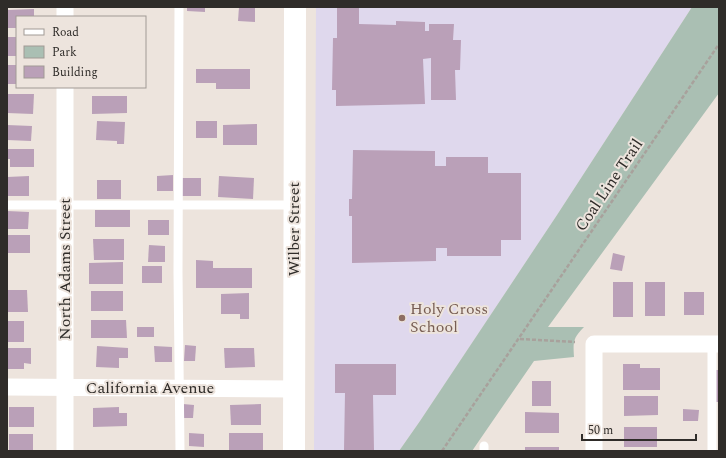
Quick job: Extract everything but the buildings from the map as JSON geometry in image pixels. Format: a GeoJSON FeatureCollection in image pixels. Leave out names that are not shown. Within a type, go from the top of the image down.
{"type":"FeatureCollection","features":[{"type":"Feature","properties":{"kind":"street","name":"Wilber Street"},"geometry":{"type":"LineString","coordinates":[[294,451],[295,7]]}},
{"type":"Feature","properties":{"kind":"street","name":"North Adams Street"},"geometry":{"type":"LineString","coordinates":[[65,88],[65,451]]}},
{"type":"Feature","properties":{"kind":"street"},"geometry":{"type":"LineString","coordinates":[[594,451],[594,344],[715,344]]}},
{"type":"Feature","properties":{"kind":"street","name":"California Avenue"},"geometry":{"type":"LineString","coordinates":[[7,387],[294,389]]}},
{"type":"Feature","properties":{"kind":"lane"},"geometry":{"type":"LineString","coordinates":[[179,7],[180,451]]}},
{"type":"Feature","properties":{"kind":"lane"},"geometry":{"type":"LineString","coordinates":[[7,205],[294,206]]}},
{"type":"Feature","properties":{"kind":"lane"},"geometry":{"type":"LineString","coordinates":[[712,451],[715,344]]}},
{"type":"Feature","properties":{"kind":"path","name":"Coal Line Trail"},"geometry":{"type":"LineString","coordinates":[[442,451],[520,339],[719,44]]}},
{"type":"Feature","properties":{"kind":"path"},"geometry":{"type":"LineString","coordinates":[[520,339],[575,342]]}},
{"type":"Feature","properties":{"kind":"shaded area","name":"Holy Cross School"},"geometry":{"type":"Polygon","coordinates":[[[316,7],[692,7],[557,215],[399,451],[314,451],[316,7]]]}},
{"type":"Feature","properties":{"kind":"green space"},"geometry":{"type":"Polygon","coordinates":[[[692,7],[719,7],[719,93],[548,327],[584,327],[574,340],[574,357],[534,361],[472,451],[399,451],[557,215],[692,7]]]}},
{"type":"Feature","properties":{"kind":"place","name":"Holy Cross School"},"geometry":{"type":"Point","coordinates":[402,318]}}]}
